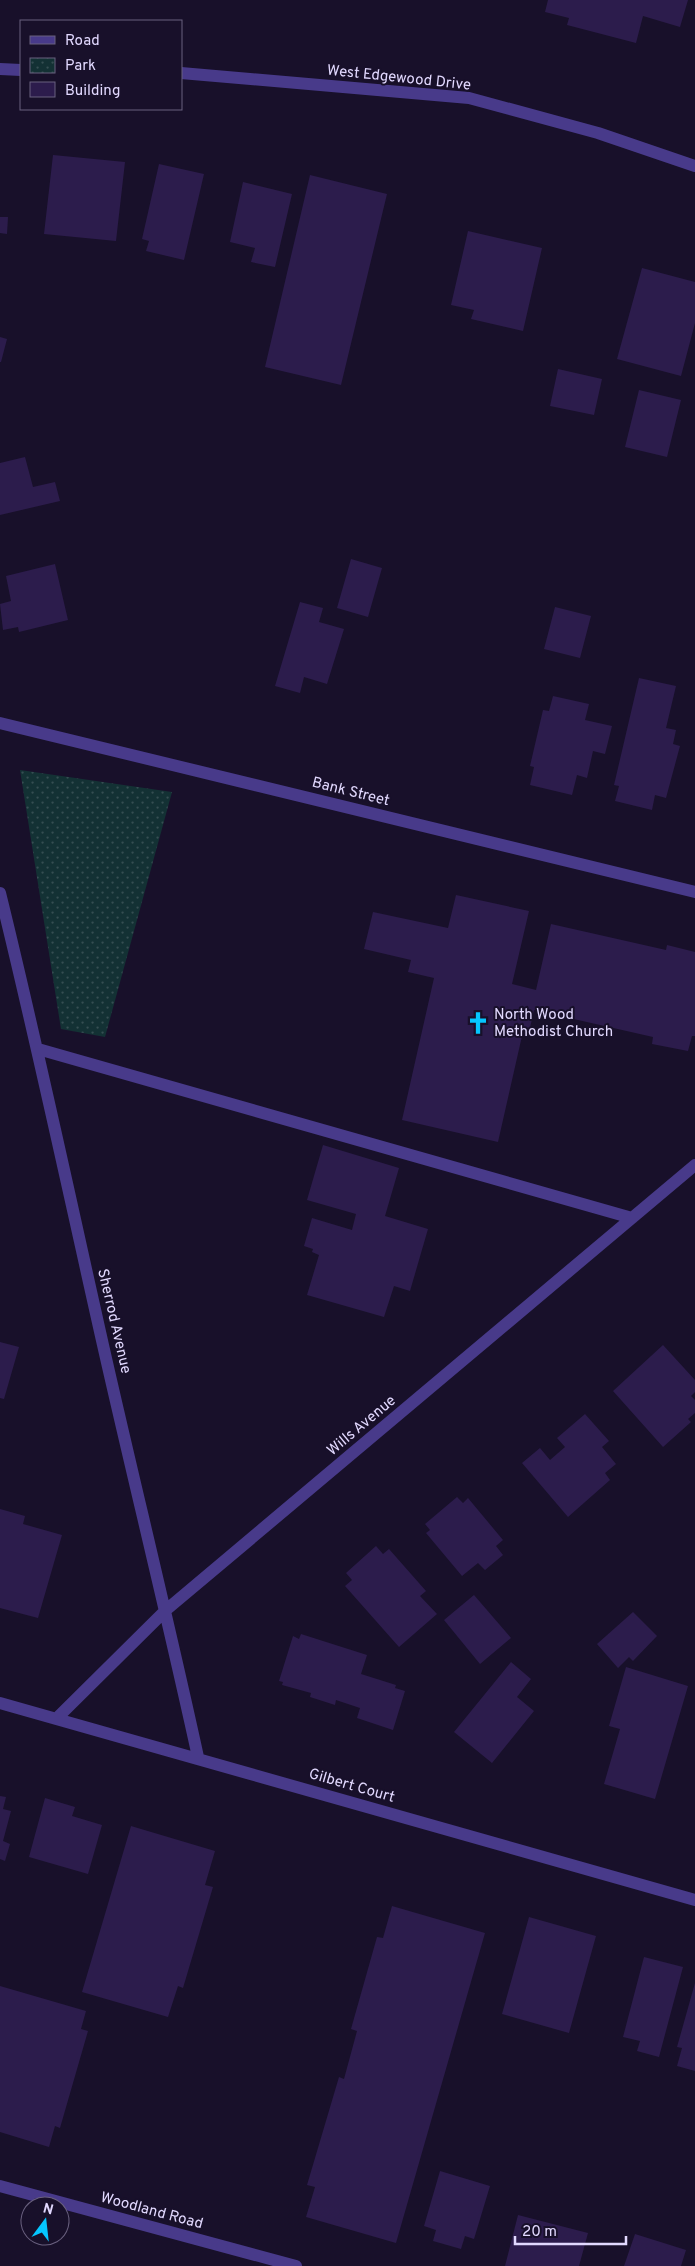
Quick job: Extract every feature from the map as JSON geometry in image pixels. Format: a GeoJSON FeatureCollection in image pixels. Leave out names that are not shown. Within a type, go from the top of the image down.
{"type":"FeatureCollection","features":[{"type":"Feature","properties":{"kind":"street"},"geometry":{"type":"LineString","coordinates":[[0,69],[20,70]]}},
{"type":"Feature","properties":{"kind":"street","name":"West Edgewood Drive"},"geometry":{"type":"LineString","coordinates":[[182,73],[469,98],[598,133],[695,166]]}},
{"type":"Feature","properties":{"kind":"street","name":"Bank Street"},"geometry":{"type":"LineString","coordinates":[[0,722],[695,892]]}},
{"type":"Feature","properties":{"kind":"street","name":"Sherrod Avenue"},"geometry":{"type":"LineString","coordinates":[[0,892],[38,1049],[103,1346],[166,1610],[198,1757]]}},
{"type":"Feature","properties":{"kind":"street"},"geometry":{"type":"LineString","coordinates":[[38,1049],[632,1218]]}},
{"type":"Feature","properties":{"kind":"street","name":"Wills Avenue"},"geometry":{"type":"LineString","coordinates":[[56,1719],[166,1610],[695,1165]]}},
{"type":"Feature","properties":{"kind":"street","name":"Gilbert Court"},"geometry":{"type":"LineString","coordinates":[[0,1703],[198,1757],[695,1900]]}},
{"type":"Feature","properties":{"kind":"street","name":"Woodland Road"},"geometry":{"type":"LineString","coordinates":[[0,2186],[296,2266]]}},
{"type":"Feature","properties":{"kind":"green space"},"geometry":{"type":"Polygon","coordinates":[[[20,770],[172,792],[105,1037],[61,1029],[20,770]]]}},
{"type":"Feature","properties":{"kind":"building"},"geometry":{"type":"Polygon","coordinates":[[[548,0],[688,0],[680,27],[643,16],[636,43],[567,25],[569,18],[545,12],[548,0]]]}},
{"type":"Feature","properties":{"kind":"building"},"geometry":{"type":"Polygon","coordinates":[[[53,155],[125,162],[116,241],[44,234],[53,155]]]}},
{"type":"Feature","properties":{"kind":"building"},"geometry":{"type":"Polygon","coordinates":[[[159,164],[204,174],[184,260],[146,251],[149,241],[142,239],[159,164]]]}},
{"type":"Feature","properties":{"kind":"building"},"geometry":{"type":"Polygon","coordinates":[[[310,175],[387,194],[341,385],[265,367],[310,175]]]}},
{"type":"Feature","properties":{"kind":"building"},"geometry":{"type":"Polygon","coordinates":[[[243,182],[292,194],[275,267],[251,262],[255,248],[230,242],[243,182]]]}},
{"type":"Feature","properties":{"kind":"building"},"geometry":{"type":"Polygon","coordinates":[[[0,217],[8,217],[7,234],[0,233],[0,217]]]}},
{"type":"Feature","properties":{"kind":"building"},"geometry":{"type":"Polygon","coordinates":[[[468,231],[542,248],[523,331],[471,319],[474,310],[451,305],[468,231]]]}},
{"type":"Feature","properties":{"kind":"building"},"geometry":{"type":"Polygon","coordinates":[[[642,268],[695,282],[695,323],[681,376],[617,359],[642,268]]]}},
{"type":"Feature","properties":{"kind":"building"},"geometry":{"type":"Polygon","coordinates":[[[0,337],[7,339],[1,362],[0,362],[0,337]]]}},
{"type":"Feature","properties":{"kind":"building"},"geometry":{"type":"Polygon","coordinates":[[[558,369],[602,379],[594,415],[550,406],[558,369]]]}},
{"type":"Feature","properties":{"kind":"building"},"geometry":{"type":"Polygon","coordinates":[[[639,390],[681,400],[667,457],[625,447],[639,390]]]}},
{"type":"Feature","properties":{"kind":"building"},"geometry":{"type":"Polygon","coordinates":[[[25,457],[33,487],[55,482],[60,501],[0,515],[0,463],[25,457]]]}},
{"type":"Feature","properties":{"kind":"building"},"geometry":{"type":"Polygon","coordinates":[[[351,559],[382,568],[368,617],[337,608],[351,559]]]}},
{"type":"Feature","properties":{"kind":"building"},"geometry":{"type":"Polygon","coordinates":[[[55,564],[68,620],[19,632],[18,627],[3,630],[0,604],[11,601],[6,576],[55,564]]]}},
{"type":"Feature","properties":{"kind":"building"},"geometry":{"type":"Polygon","coordinates":[[[300,602],[323,608],[319,622],[344,629],[327,684],[304,677],[300,693],[275,686],[300,602]]]}},
{"type":"Feature","properties":{"kind":"building"},"geometry":{"type":"Polygon","coordinates":[[[555,607],[591,616],[580,658],[544,649],[555,607]]]}},
{"type":"Feature","properties":{"kind":"building"},"geometry":{"type":"Polygon","coordinates":[[[639,678],[676,686],[666,728],[676,730],[673,744],[680,746],[666,798],[655,795],[652,810],[615,801],[619,786],[614,785],[639,678]]]}},
{"type":"Feature","properties":{"kind":"building"},"geometry":{"type":"Polygon","coordinates":[[[553,696],[589,704],[585,720],[612,726],[605,754],[593,751],[587,778],[577,775],[572,795],[530,785],[534,767],[530,766],[543,710],[549,711],[553,696]]]}},
{"type":"Feature","properties":{"kind":"building","name":"North Wood Methodist Church"},"geometry":{"type":"Polygon","coordinates":[[[456,895],[529,911],[512,984],[536,990],[551,924],[666,950],[667,945],[695,952],[695,1036],[692,1036],[688,1051],[652,1044],[653,1037],[534,1010],[528,1037],[522,1036],[498,1142],[402,1120],[434,978],[408,972],[411,960],[364,949],[373,912],[448,928],[456,895]]]}},
{"type":"Feature","properties":{"kind":"building"},"geometry":{"type":"Polygon","coordinates":[[[323,1145],[399,1168],[385,1216],[428,1229],[410,1291],[394,1286],[384,1317],[307,1295],[319,1255],[312,1252],[313,1249],[304,1246],[312,1218],[352,1230],[356,1214],[307,1200],[323,1145]]]}},
{"type":"Feature","properties":{"kind":"building"},"geometry":{"type":"Polygon","coordinates":[[[0,1342],[19,1347],[4,1399],[0,1398],[0,1342]]]}},
{"type":"Feature","properties":{"kind":"building"},"geometry":{"type":"Polygon","coordinates":[[[663,1345],[695,1380],[695,1392],[691,1396],[695,1400],[695,1413],[688,1419],[691,1422],[663,1447],[613,1391],[663,1345]]]}},
{"type":"Feature","properties":{"kind":"building"},"geometry":{"type":"Polygon","coordinates":[[[585,1414],[609,1441],[602,1447],[616,1464],[605,1473],[610,1480],[568,1517],[522,1463],[540,1448],[550,1460],[565,1447],[557,1438],[585,1414]]]}},
{"type":"Feature","properties":{"kind":"building"},"geometry":{"type":"Polygon","coordinates":[[[457,1497],[463,1503],[468,1498],[503,1540],[496,1546],[503,1555],[485,1570],[478,1563],[462,1576],[426,1533],[430,1530],[425,1524],[457,1497]]]}},
{"type":"Feature","properties":{"kind":"building"},"geometry":{"type":"Polygon","coordinates":[[[0,1509],[25,1516],[23,1524],[62,1535],[38,1618],[0,1608],[0,1509]]]}},
{"type":"Feature","properties":{"kind":"building"},"geometry":{"type":"Polygon","coordinates":[[[376,1546],[383,1554],[389,1549],[426,1591],[420,1596],[437,1614],[399,1647],[345,1586],[352,1580],[346,1573],[376,1546]]]}},
{"type":"Feature","properties":{"kind":"building"},"geometry":{"type":"Polygon","coordinates":[[[474,1595],[511,1638],[480,1664],[444,1620],[474,1595]]]}},
{"type":"Feature","properties":{"kind":"building"},"geometry":{"type":"Polygon","coordinates":[[[633,1612],[657,1636],[633,1661],[629,1657],[618,1668],[597,1644],[633,1612]]]}},
{"type":"Feature","properties":{"kind":"building"},"geometry":{"type":"Polygon","coordinates":[[[301,1634],[367,1655],[361,1674],[396,1685],[395,1688],[405,1691],[393,1730],[357,1718],[360,1708],[336,1700],[335,1705],[310,1697],[311,1693],[282,1685],[283,1682],[279,1681],[293,1636],[299,1639],[301,1634]]]}},
{"type":"Feature","properties":{"kind":"building"},"geometry":{"type":"Polygon","coordinates":[[[511,1662],[531,1679],[517,1697],[534,1711],[492,1763],[454,1732],[511,1662]]]}},
{"type":"Feature","properties":{"kind":"building"},"geometry":{"type":"Polygon","coordinates":[[[626,1667],[688,1686],[655,1799],[604,1784],[620,1729],[609,1726],[626,1667]]]}},
{"type":"Feature","properties":{"kind":"building"},"geometry":{"type":"Polygon","coordinates":[[[0,1796],[6,1797],[3,1809],[11,1811],[3,1841],[10,1844],[5,1861],[0,1859],[0,1796]]]}},
{"type":"Feature","properties":{"kind":"building"},"geometry":{"type":"Polygon","coordinates":[[[45,1798],[75,1807],[72,1816],[102,1825],[88,1874],[29,1857],[45,1798]]]}},
{"type":"Feature","properties":{"kind":"building"},"geometry":{"type":"Polygon","coordinates":[[[131,1826],[215,1851],[205,1885],[213,1887],[183,1988],[178,1986],[168,2017],[82,1992],[131,1826]]]}},
{"type":"Feature","properties":{"kind":"building"},"geometry":{"type":"Polygon","coordinates":[[[392,1906],[485,1933],[396,2243],[306,2217],[315,2187],[307,2185],[339,2077],[344,2079],[357,2031],[351,2029],[377,1937],[383,1938],[392,1906]]]}},
{"type":"Feature","properties":{"kind":"building"},"geometry":{"type":"Polygon","coordinates":[[[529,1917],[596,1936],[569,2033],[502,2014],[529,1917]]]}},
{"type":"Feature","properties":{"kind":"building"},"geometry":{"type":"Polygon","coordinates":[[[644,1957],[683,1967],[659,2057],[637,2051],[640,2041],[623,2037],[644,1957]]]}},
{"type":"Feature","properties":{"kind":"building"},"geometry":{"type":"Polygon","coordinates":[[[695,1983],[695,2071],[677,2066],[682,2048],[677,2047],[695,1983]]]}},
{"type":"Feature","properties":{"kind":"building"},"geometry":{"type":"Polygon","coordinates":[[[0,1986],[86,2011],[81,2029],[88,2031],[60,2128],[55,2126],[49,2147],[0,2132],[0,1986]]]}},
{"type":"Feature","properties":{"kind":"building"},"geometry":{"type":"Polygon","coordinates":[[[440,2171],[490,2186],[474,2239],[465,2236],[461,2249],[433,2241],[436,2230],[424,2226],[440,2171]]]}},
{"type":"Feature","properties":{"kind":"building"},"geometry":{"type":"Polygon","coordinates":[[[518,2215],[588,2233],[579,2266],[505,2266],[518,2215]]]}},
{"type":"Feature","properties":{"kind":"building"},"geometry":{"type":"Polygon","coordinates":[[[635,2234],[686,2250],[681,2266],[624,2266],[635,2234]]]}},
{"type":"Feature","properties":{"kind":"place","name":"North Wood Methodist Church"},"geometry":{"type":"Point","coordinates":[478,1023]}}]}
